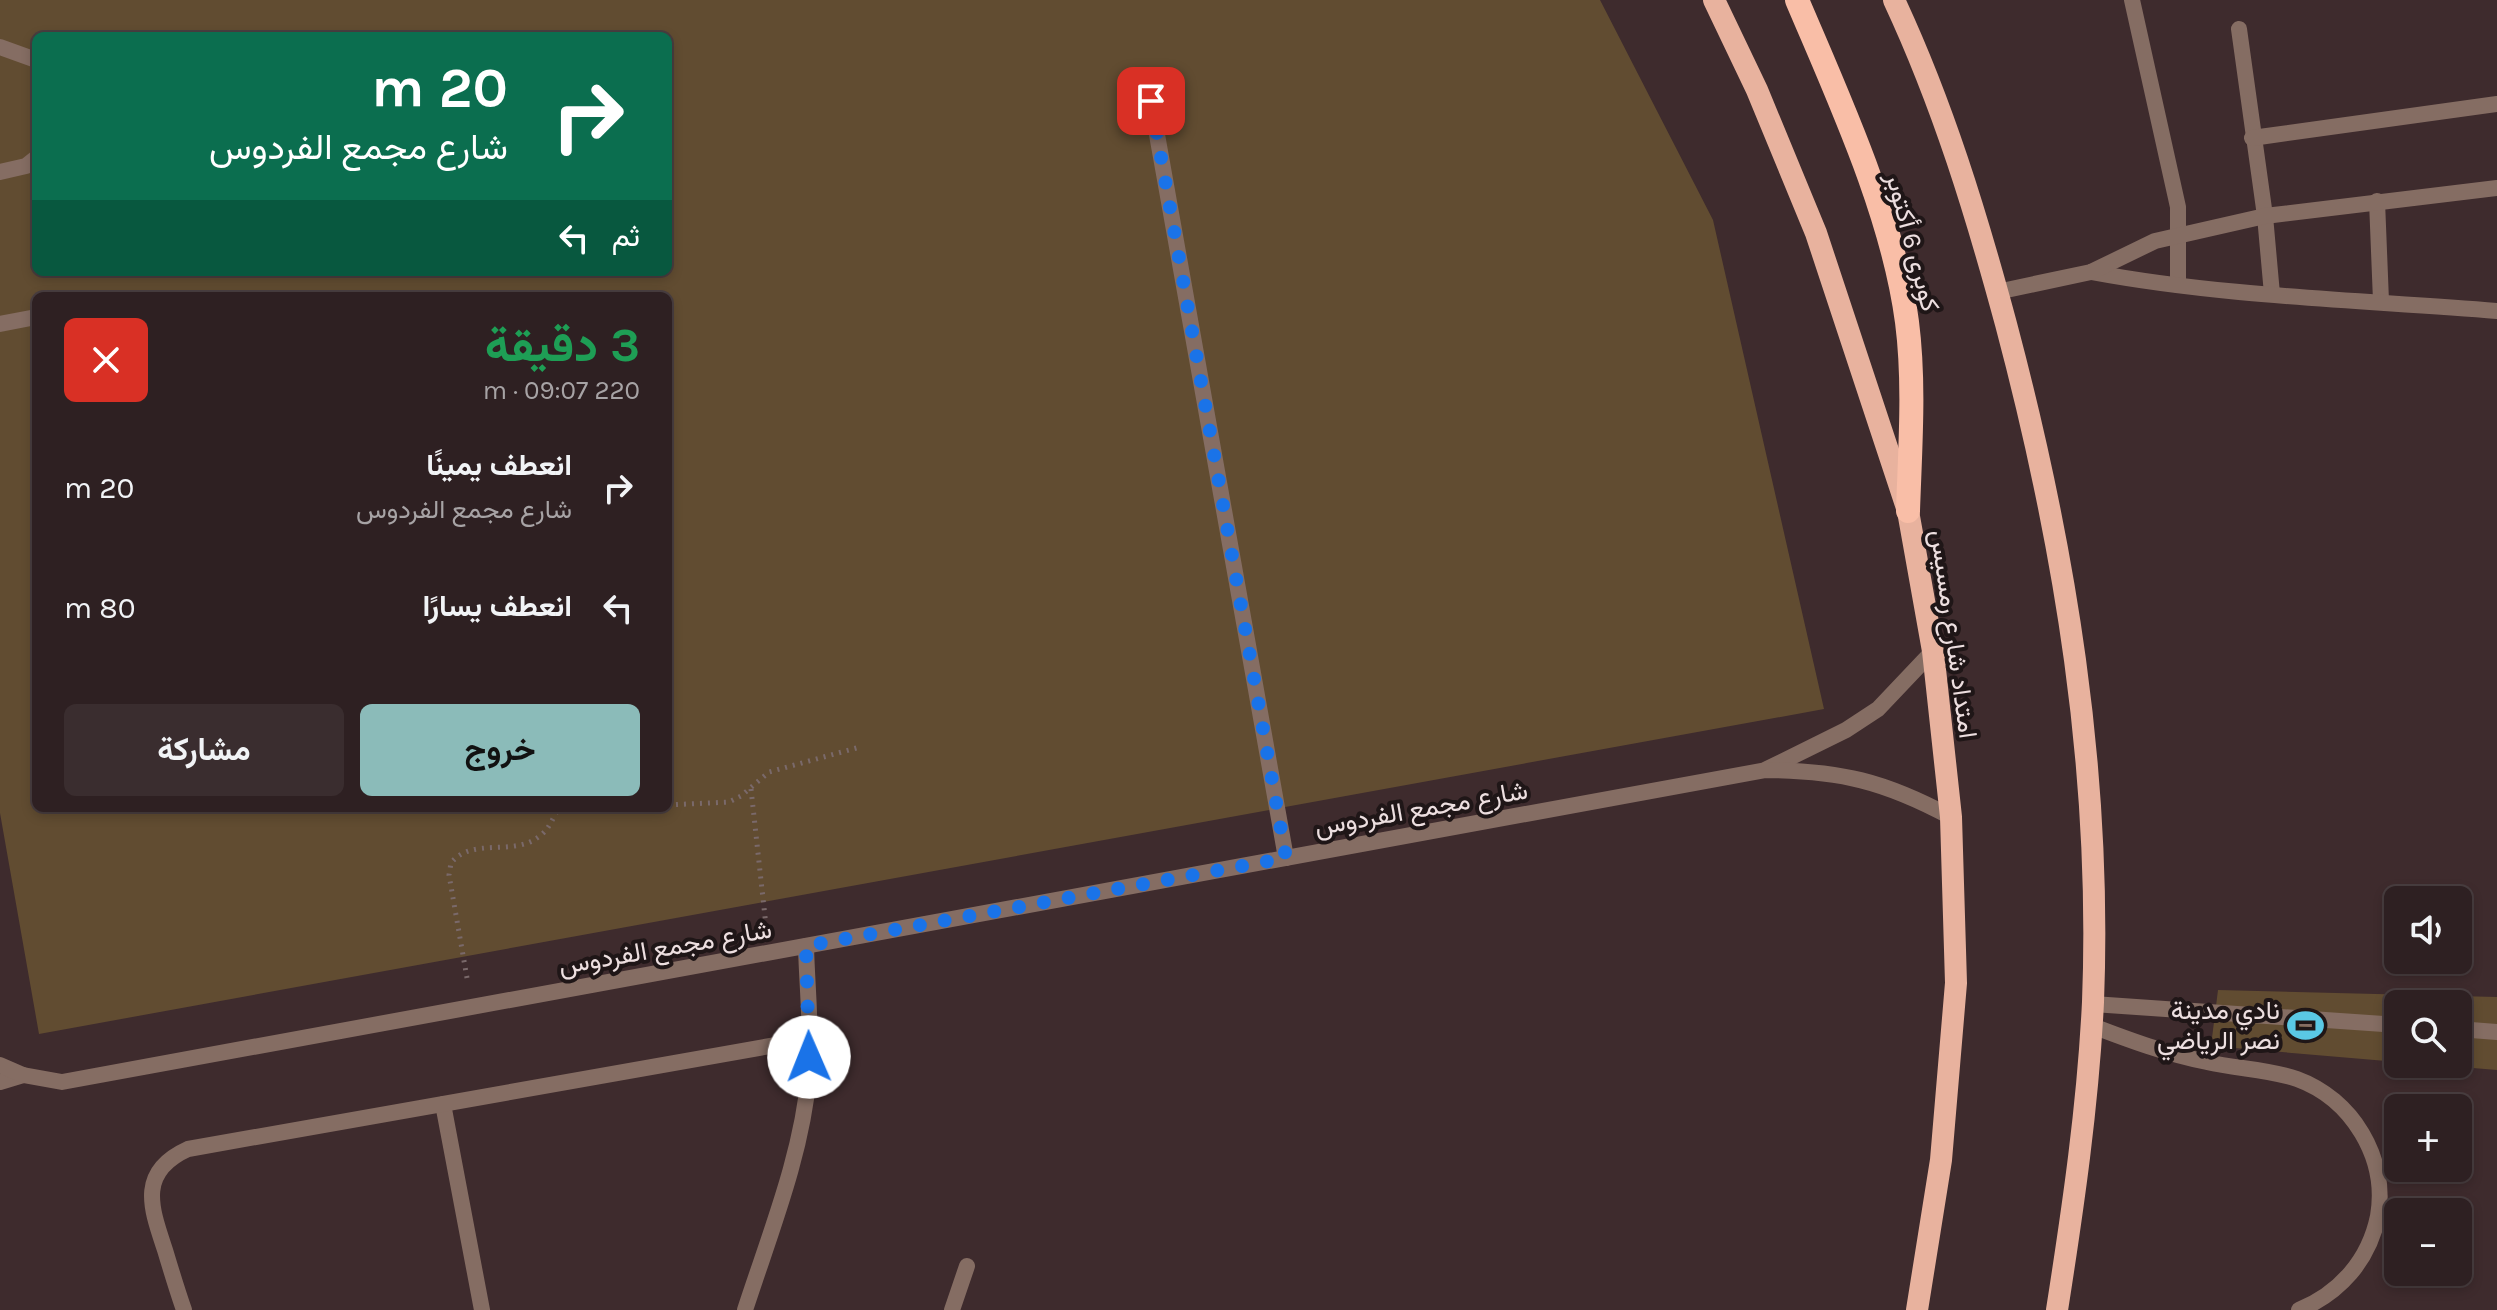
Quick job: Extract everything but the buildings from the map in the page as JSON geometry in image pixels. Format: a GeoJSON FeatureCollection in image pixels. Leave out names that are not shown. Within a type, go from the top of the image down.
{"type":"FeatureCollection","features":[{"type":"Feature","properties":{"kind":"highway","name":"امتداد شارع رمسيس"},"geometry":{"type":"LineString","coordinates":[[1714,0],[1757,90],[1816,233],[1908,511],[1933,651],[1951,817],[1956,983],[1941,1160],[1917,1310]]}},
{"type":"Feature","properties":{"kind":"highway","name":"كوبرى 6 أكتوبر"},"geometry":{"type":"LineString","coordinates":[[1797,0],[1865,170],[1897,270],[1907,323],[1909,355],[1908,511]]}},
{"type":"Feature","properties":{"kind":"highway"},"geometry":{"type":"LineString","coordinates":[[1894,0],[1950,134],[2026,400],[2065,578],[2085,733],[2092,870],[2092,1014],[2077,1178],[2057,1310]]}},
{"type":"Feature","properties":{"kind":"street"},"geometry":{"type":"LineString","coordinates":[[2132,0],[2173,179],[2180,235],[2178,285]]}},
{"type":"Feature","properties":{"kind":"street"},"geometry":{"type":"LineString","coordinates":[[2239,29],[2265,216],[2272,294]]}},
{"type":"Feature","properties":{"kind":"street"},"geometry":{"type":"LineString","coordinates":[[0,47],[32,59]]}},
{"type":"Feature","properties":{"kind":"street"},"geometry":{"type":"LineString","coordinates":[[1151,101],[1286,858]]}},
{"type":"Feature","properties":{"kind":"street"},"geometry":{"type":"LineString","coordinates":[[2252,138],[2497,104]]}},
{"type":"Feature","properties":{"kind":"street"},"geometry":{"type":"LineString","coordinates":[[0,172],[26,166],[32,161]]}},
{"type":"Feature","properties":{"kind":"street"},"geometry":{"type":"LineString","coordinates":[[1997,292],[2091,272],[2133,250],[2180,235],[2265,216],[2497,188]]}},
{"type":"Feature","properties":{"kind":"street"},"geometry":{"type":"LineString","coordinates":[[2377,201],[2381,301]]}},
{"type":"Feature","properties":{"kind":"street"},"geometry":{"type":"LineString","coordinates":[[2091,272],[2178,285],[2497,311]]}},
{"type":"Feature","properties":{"kind":"street"},"geometry":{"type":"LineString","coordinates":[[0,324],[32,318]]}},
{"type":"Feature","properties":{"kind":"street","name":"شارع مجمع الفردوس"},"geometry":{"type":"LineString","coordinates":[[1766,770],[1846,730],[1878,709],[1933,651]]}},
{"type":"Feature","properties":{"kind":"street","name":"شارع مجمع الفردوس"},"geometry":{"type":"LineString","coordinates":[[0,1065],[23,1075],[62,1082],[1766,770],[1846,774],[1882,785],[1951,817]]}},
{"type":"Feature","properties":{"kind":"street"},"geometry":{"type":"LineString","coordinates":[[745,1310],[798,1140],[809,1074],[806,946]]}},
{"type":"Feature","properties":{"kind":"street"},"geometry":{"type":"LineString","coordinates":[[2092,1014],[2384,1024]]}},
{"type":"Feature","properties":{"kind":"street"},"geometry":{"type":"LineString","coordinates":[[2092,1014],[2167,1053],[2299,1080],[2324,1092],[2345,1110],[2362,1132],[2374,1158],[2379,1186],[2378,1214],[2371,1241],[2358,1265],[2340,1286],[2317,1303],[2299,1310]]}},
{"type":"Feature","properties":{"kind":"street"},"geometry":{"type":"LineString","coordinates":[[2472,1030],[2497,1032]]}},
{"type":"Feature","properties":{"kind":"street"},"geometry":{"type":"LineString","coordinates":[[184,1310],[150,1199],[157,1174],[176,1154],[188,1149],[810,1039]]}},
{"type":"Feature","properties":{"kind":"street"},"geometry":{"type":"LineString","coordinates":[[0,1082],[23,1075]]}},
{"type":"Feature","properties":{"kind":"street"},"geometry":{"type":"LineString","coordinates":[[443,1104],[482,1310]]}},
{"type":"Feature","properties":{"kind":"street"},"geometry":{"type":"LineString","coordinates":[[952,1310],[967,1266]]}},
{"type":"Feature","properties":{"kind":"path"},"geometry":{"type":"LineString","coordinates":[[672,805],[729,802],[769,772],[860,747]]}},
{"type":"Feature","properties":{"kind":"path"},"geometry":{"type":"LineString","coordinates":[[750,788],[769,952]]}},
{"type":"Feature","properties":{"kind":"path"},"geometry":{"type":"LineString","coordinates":[[472,1007],[451,888],[451,863],[466,850],[531,842],[549,826],[557,812]]}},
{"type":"Feature","properties":{"kind":"shaded area"},"geometry":{"type":"Polygon","coordinates":[[[0,0],[1600,0],[1713,220],[1824,709],[39,1034],[0,813],[0,0]]]}},
{"type":"Feature","properties":{"kind":"shaded area","name":"نادي مدينة نصر الرياضي"},"geometry":{"type":"Polygon","coordinates":[[[2218,990],[2384,994],[2384,1061],[2211,1046],[2218,990]]]}},
{"type":"Feature","properties":{"kind":"shaded area","name":"نادي مدينة نصر الرياضي"},"geometry":{"type":"Polygon","coordinates":[[[2472,996],[2497,997],[2497,1070],[2472,1068],[2472,996]]]}},
{"type":"Feature","properties":{"kind":"place","name":"نادي مدينة نصر الرياضي"},"geometry":{"type":"Point","coordinates":[2306,1025]}},
{"type":"Feature","properties":{"kind":"route"},"geometry":{"type":"LineString","coordinates":[[809,1057],[806,946],[1286,858],[1151,101]]}}]}
